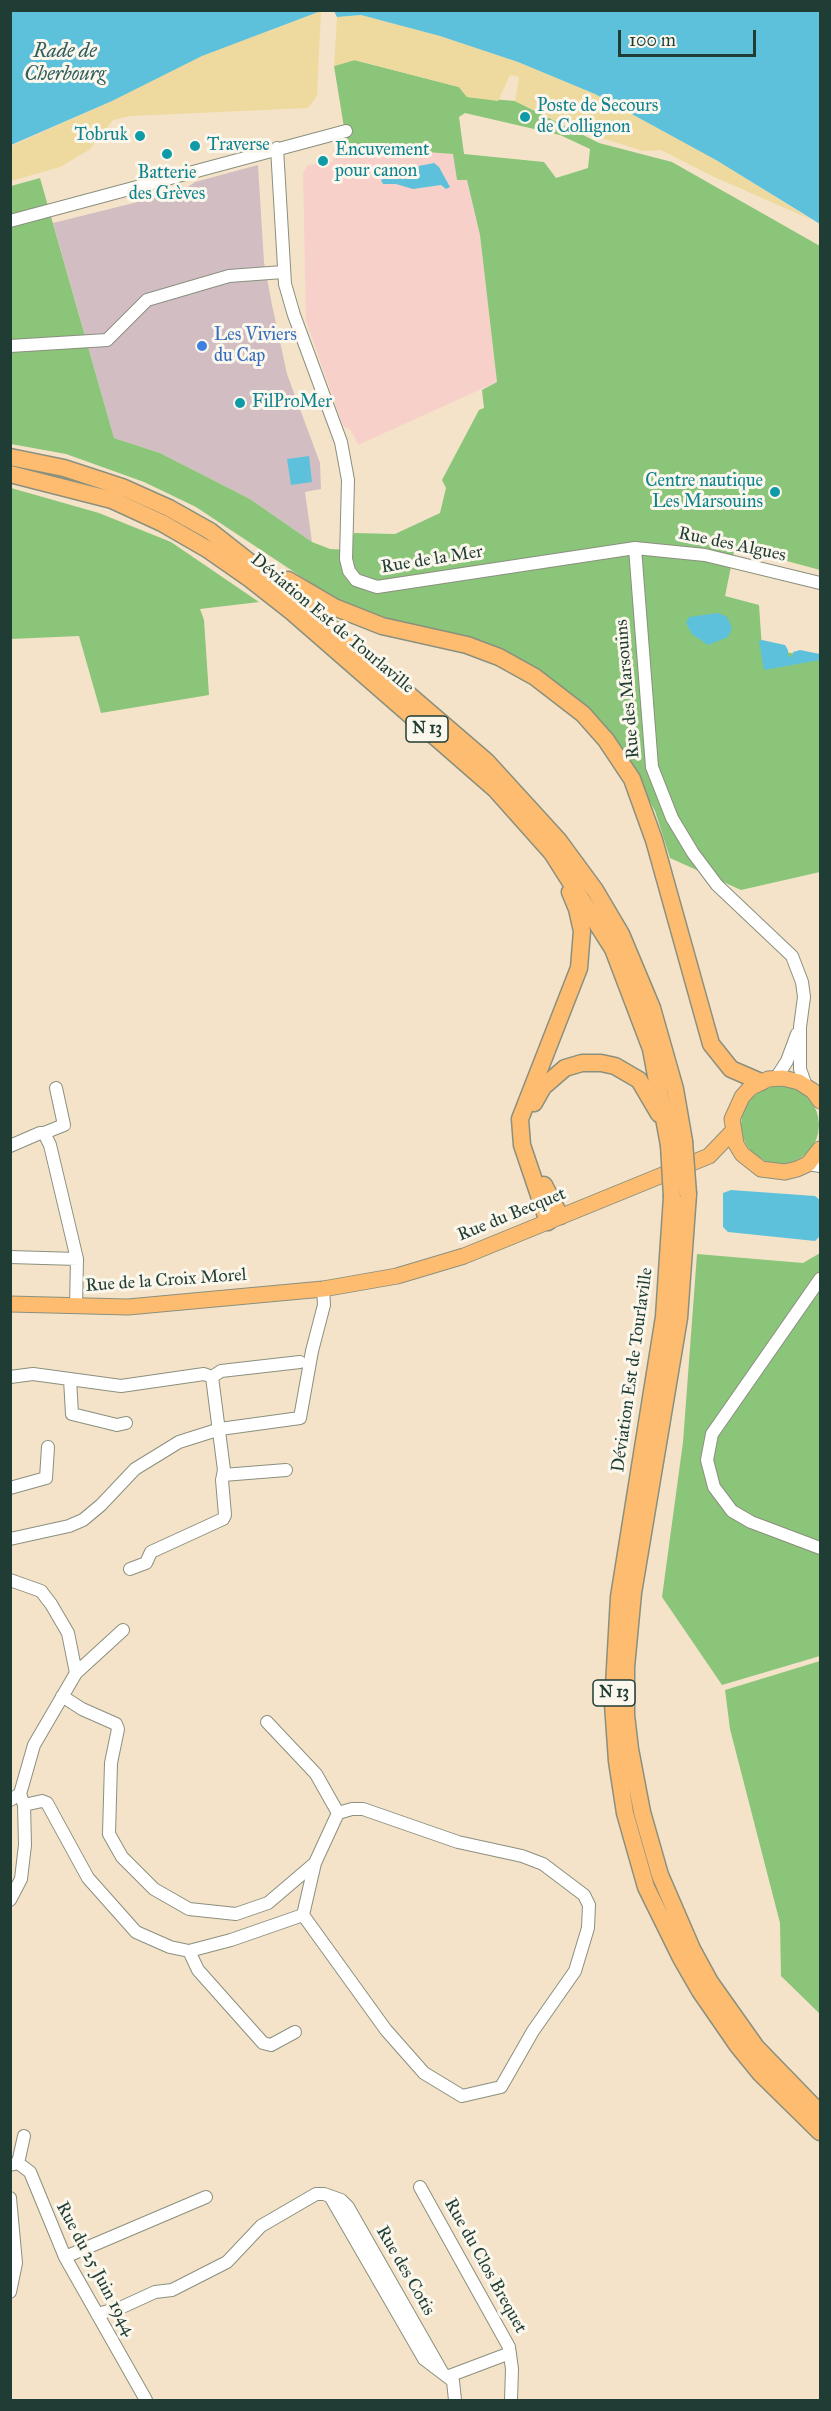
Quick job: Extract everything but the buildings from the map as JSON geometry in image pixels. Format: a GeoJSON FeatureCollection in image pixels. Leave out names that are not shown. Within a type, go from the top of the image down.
{"type":"FeatureCollection","features":[{"type":"Feature","properties":{"kind":"highway","name":"Déviation Est de Tourlaville"},"geometry":{"type":"LineString","coordinates":[[10,457],[64,468],[122,487],[169,508],[210,531],[308,608],[486,761],[559,841],[595,890],[621,934],[652,1008],[675,1089],[680,1195],[679,1318],[633,1593],[626,1667],[626,1715],[630,1749],[642,1812],[660,1875],[692,1949],[715,1989],[756,2047],[820,2113]]}},
{"type":"Feature","properties":{"kind":"highway","name":"Déviation Est de Tourlaville"},"geometry":{"type":"LineString","coordinates":[[10,474],[112,500],[162,523],[250,579],[468,764],[521,816],[552,853],[613,949],[629,986],[651,1049],[666,1128],[676,1143]]}},
{"type":"Feature","properties":{"kind":"highway"},"geometry":{"type":"LineString","coordinates":[[210,531],[240,547],[303,590],[334,607],[382,626],[467,645],[516,665],[583,714],[606,740],[632,779],[654,840],[711,1044],[731,1069],[768,1080]]}},
{"type":"Feature","properties":{"kind":"highway"},"geometry":{"type":"LineString","coordinates":[[552,853],[577,909],[582,946],[573,990],[520,1119],[522,1145],[554,1219]]}},
{"type":"Feature","properties":{"kind":"highway"},"geometry":{"type":"LineString","coordinates":[[554,1219],[531,1153],[528,1134],[530,1112],[536,1096],[564,1068],[582,1063],[615,1066],[639,1080],[666,1128]]}},
{"type":"Feature","properties":{"kind":"highway","name":"Déviation Est de Tourlaville"},"geometry":{"type":"LineString","coordinates":[[680,1195],[664,1317],[619,1597],[614,1669],[617,1761],[625,1812],[646,1887],[681,1958],[700,1991],[738,2046],[760,2073],[820,2132]]}},
{"type":"Feature","properties":{"kind":"main road"},"geometry":{"type":"LineString","coordinates":[[815,1093],[790,1079],[768,1080],[742,1096],[734,1113],[732,1132],[736,1144],[745,1157],[761,1169],[773,1172],[785,1172],[814,1165],[820,1149]]}},
{"type":"Feature","properties":{"kind":"main road","name":"Rue du Becquet"},"geometry":{"type":"LineString","coordinates":[[709,1156],[732,1132]]}},
{"type":"Feature","properties":{"kind":"main road","name":"Rue du Becquet"},"geometry":{"type":"LineString","coordinates":[[323,1289],[397,1276],[464,1256],[709,1156],[745,1157]]}},
{"type":"Feature","properties":{"kind":"main road","name":"Rue de la Croix Morel"},"geometry":{"type":"LineString","coordinates":[[10,1304],[128,1307],[323,1289]]}},
{"type":"Feature","properties":{"kind":"street"},"geometry":{"type":"LineString","coordinates":[[10,221],[346,131]]}},
{"type":"Feature","properties":{"kind":"street","name":"Rue de la Mer"},"geometry":{"type":"LineString","coordinates":[[277,148],[283,273],[294,315],[341,442],[348,480],[346,559],[356,580],[377,587],[635,548]]}},
{"type":"Feature","properties":{"kind":"street"},"geometry":{"type":"LineString","coordinates":[[10,346],[107,340],[147,300],[229,276],[283,273]]}},
{"type":"Feature","properties":{"kind":"street","name":"Rue des Algues"},"geometry":{"type":"LineString","coordinates":[[635,548],[715,556],[820,583]]}},
{"type":"Feature","properties":{"kind":"street","name":"Rue des Marsouins"},"geometry":{"type":"LineString","coordinates":[[635,548],[652,767],[672,818],[693,853],[717,885],[792,956],[802,982],[804,997],[800,1028],[800,1070],[815,1093]]}},
{"type":"Feature","properties":{"kind":"street","name":"Rue des Marsouins"},"geometry":{"type":"LineString","coordinates":[[768,1080],[787,1061],[800,1028]]}},
{"type":"Feature","properties":{"kind":"street"},"geometry":{"type":"LineString","coordinates":[[10,1146],[64,1125],[56,1088]]}},
{"type":"Feature","properties":{"kind":"street"},"geometry":{"type":"LineString","coordinates":[[44,1133],[50,1145],[77,1259],[76,1307]]}},
{"type":"Feature","properties":{"kind":"street"},"geometry":{"type":"LineString","coordinates":[[10,1257],[77,1259]]}},
{"type":"Feature","properties":{"kind":"street"},"geometry":{"type":"LineString","coordinates":[[820,1279],[712,1434],[707,1460],[714,1487],[732,1511],[751,1522],[820,1548]]}},
{"type":"Feature","properties":{"kind":"street"},"geometry":{"type":"LineString","coordinates":[[12,1535],[69,1526],[83,1520],[146,1461],[179,1442],[220,1429],[300,1418],[310,1357],[324,1305],[323,1289]]}},
{"type":"Feature","properties":{"kind":"street"},"geometry":{"type":"LineString","coordinates":[[10,1377],[33,1374],[121,1386],[204,1374],[212,1377],[228,1370],[300,1362]]}},
{"type":"Feature","properties":{"kind":"street"},"geometry":{"type":"LineString","coordinates":[[130,1569],[146,1563],[151,1551],[223,1519],[225,1515],[220,1429],[212,1377]]}},
{"type":"Feature","properties":{"kind":"street"},"geometry":{"type":"LineString","coordinates":[[70,1379],[72,1414],[117,1425],[126,1423]]}},
{"type":"Feature","properties":{"kind":"street"},"geometry":{"type":"LineString","coordinates":[[10,1488],[46,1478],[48,1447]]}},
{"type":"Feature","properties":{"kind":"street"},"geometry":{"type":"LineString","coordinates":[[223,1475],[286,1470]]}},
{"type":"Feature","properties":{"kind":"street"},"geometry":{"type":"LineString","coordinates":[[10,1580],[41,1591],[51,1604],[68,1633],[76,1672]]}},
{"type":"Feature","properties":{"kind":"street"},"geometry":{"type":"LineString","coordinates":[[10,1900],[21,1879],[24,1861],[18,1800],[34,1745],[76,1672],[123,1630]]}},
{"type":"Feature","properties":{"kind":"street"},"geometry":{"type":"LineString","coordinates":[[62,1696],[82,1709],[116,1724],[118,1730],[111,1763],[109,1834],[122,1857],[154,1889],[189,1909],[236,1914],[268,1903],[315,1863]]}},
{"type":"Feature","properties":{"kind":"street"},"geometry":{"type":"LineString","coordinates":[[267,1722],[316,1774],[338,1814]]}},
{"type":"Feature","properties":{"kind":"street"},"geometry":{"type":"LineString","coordinates":[[18,1800],[47,1803],[88,1878],[136,1932],[170,1947],[189,1951],[231,1940],[303,1915]]}},
{"type":"Feature","properties":{"kind":"street"},"geometry":{"type":"LineString","coordinates":[[352,1809],[363,1809],[458,1842],[532,1859],[543,1864],[584,1895],[589,1905],[588,1928],[572,1977],[533,2031],[501,2087],[462,2096],[424,2073],[386,2030],[303,1915],[315,1863],[338,1814],[352,1809]]}},
{"type":"Feature","properties":{"kind":"street"},"geometry":{"type":"LineString","coordinates":[[189,1951],[198,1970],[263,2043],[271,2046],[295,2032]]}},
{"type":"Feature","properties":{"kind":"street"},"geometry":{"type":"LineString","coordinates":[[14,2164],[24,2136]]}},
{"type":"Feature","properties":{"kind":"street","name":"Rue du 25 Juin 1944"},"geometry":{"type":"LineString","coordinates":[[14,2164],[30,2172],[65,2257],[146,2400]]}},
{"type":"Feature","properties":{"kind":"street","name":"Rue du Clos Brequet"},"geometry":{"type":"LineString","coordinates":[[420,2187],[510,2354],[511,2400]]}},
{"type":"Feature","properties":{"kind":"street","name":"Rue des Cotis"},"geometry":{"type":"LineString","coordinates":[[97,2314],[120,2308],[155,2292],[172,2290],[204,2274],[235,2255],[261,2226],[316,2194],[330,2196],[424,2359],[446,2374]]}},
{"type":"Feature","properties":{"kind":"street"},"geometry":{"type":"LineString","coordinates":[[65,2257],[206,2197]]}},
{"type":"Feature","properties":{"kind":"street"},"geometry":{"type":"LineString","coordinates":[[10,2198],[13,2242],[10,2292]]}},
{"type":"Feature","properties":{"kind":"street"},"geometry":{"type":"LineString","coordinates":[[455,2400],[453,2381],[446,2374],[510,2354]]}},
{"type":"Feature","properties":{"kind":"shaded area"},"geometry":{"type":"Polygon","coordinates":[[[347,146],[453,154],[457,180],[467,180],[480,235],[497,382],[358,445],[351,430],[343,426],[306,321],[303,173],[308,165],[333,162],[333,150],[347,146]]]}},
{"type":"Feature","properties":{"kind":"shaded area"},"geometry":{"type":"Polygon","coordinates":[[[258,165],[264,262],[272,305],[287,374],[320,463],[321,489],[305,492],[312,542],[250,499],[160,453],[114,438],[53,223],[182,191],[195,182],[258,165]]]}},
{"type":"Feature","properties":{"kind":"green space"},"geometry":{"type":"Polygon","coordinates":[[[354,60],[459,87],[467,97],[515,101],[599,143],[672,162],[820,246],[820,570],[735,547],[725,596],[759,605],[762,648],[820,658],[820,872],[741,890],[670,858],[655,811],[619,745],[573,695],[536,668],[497,649],[363,611],[338,601],[196,507],[144,482],[66,454],[11,444],[11,186],[40,178],[114,438],[160,453],[250,499],[312,542],[330,549],[350,550],[354,533],[395,534],[440,513],[446,488],[442,480],[479,410],[484,408],[482,390],[497,382],[480,235],[467,180],[457,180],[453,154],[347,146],[334,66],[354,60]],[[465,113],[459,117],[464,154],[544,162],[556,178],[588,168],[590,149],[560,135],[465,113]]]}},
{"type":"Feature","properties":{"kind":"green space"},"geometry":{"type":"Polygon","coordinates":[[[11,488],[99,513],[171,542],[259,602],[200,609],[204,620],[209,695],[101,713],[79,636],[11,639],[11,488]]]}},
{"type":"Feature","properties":{"kind":"green space"},"geometry":{"type":"Polygon","coordinates":[[[780,1086],[795,1089],[808,1097],[816,1110],[819,1125],[816,1140],[808,1153],[795,1161],[780,1164],[765,1161],[752,1153],[744,1140],[741,1125],[744,1110],[752,1097],[765,1089],[780,1086]]]}},
{"type":"Feature","properties":{"kind":"green space"},"geometry":{"type":"Polygon","coordinates":[[[820,1253],[820,1656],[722,1685],[662,1597],[683,1442],[697,1254],[803,1263],[820,1253]]]}},
{"type":"Feature","properties":{"kind":"green space"},"geometry":{"type":"Polygon","coordinates":[[[820,1661],[820,2014],[781,1976],[780,1923],[730,1729],[725,1690],[820,1661]]]}},
{"type":"Feature","properties":{"kind":"sand"},"geometry":{"type":"Polygon","coordinates":[[[321,11],[317,96],[308,108],[131,116],[113,120],[89,150],[60,167],[11,181],[11,146],[112,101],[202,56],[321,11]]]}},
{"type":"Feature","properties":{"kind":"sand"},"geometry":{"type":"Polygon","coordinates":[[[361,15],[440,36],[518,62],[595,94],[716,160],[812,220],[712,176],[661,150],[643,151],[576,130],[515,101],[519,77],[510,75],[498,101],[467,97],[459,87],[355,60],[334,66],[337,17],[361,15]]]}},
{"type":"Feature","properties":{"kind":"water","name":"Rade de Cherbourg"},"geometry":{"type":"Polygon","coordinates":[[[321,10],[202,56],[112,101],[11,145],[10,11],[321,10]]]}},
{"type":"Feature","properties":{"kind":"water"},"geometry":{"type":"Polygon","coordinates":[[[334,11],[820,11],[820,224],[716,160],[595,94],[518,62],[440,36],[361,15],[337,17],[334,11]]]}},
{"type":"Feature","properties":{"kind":"water"},"geometry":{"type":"Polygon","coordinates":[[[434,163],[439,167],[450,187],[446,189],[441,185],[413,189],[396,184],[383,184],[381,180],[393,171],[434,163]]]}},
{"type":"Feature","properties":{"kind":"water"},"geometry":{"type":"Polygon","coordinates":[[[309,456],[312,482],[291,485],[287,459],[309,456]]]}},
{"type":"Feature","properties":{"kind":"water"},"geometry":{"type":"Polygon","coordinates":[[[718,613],[727,617],[732,628],[728,637],[708,645],[692,634],[686,623],[689,617],[718,613]]]}},
{"type":"Feature","properties":{"kind":"water"},"geometry":{"type":"Polygon","coordinates":[[[759,641],[785,645],[788,656],[792,657],[793,652],[800,650],[820,654],[820,660],[764,670],[759,641]]]}},
{"type":"Feature","properties":{"kind":"water"},"geometry":{"type":"Polygon","coordinates":[[[731,1190],[815,1196],[820,1200],[820,1236],[815,1241],[728,1232],[723,1227],[723,1193],[731,1190]]]}},
{"type":"Feature","properties":{"kind":"place","name":"Poste de Secours de Collignon"},"geometry":{"type":"Point","coordinates":[525,117]}},
{"type":"Feature","properties":{"kind":"place","name":"Tobruk"},"geometry":{"type":"Point","coordinates":[140,136]}},
{"type":"Feature","properties":{"kind":"place","name":"Traverse"},"geometry":{"type":"Point","coordinates":[195,146]}},
{"type":"Feature","properties":{"kind":"place","name":"Batterie des Grèves"},"geometry":{"type":"Point","coordinates":[167,154]}},
{"type":"Feature","properties":{"kind":"place","name":"Encuvement pour canon"},"geometry":{"type":"Point","coordinates":[323,161]}},
{"type":"Feature","properties":{"kind":"place","name":"Les Viviers du Cap"},"geometry":{"type":"Point","coordinates":[202,346]}},
{"type":"Feature","properties":{"kind":"place","name":"FilProMer"},"geometry":{"type":"Point","coordinates":[240,403]}},
{"type":"Feature","properties":{"kind":"place","name":"Centre nautique Les Marsouins"},"geometry":{"type":"Point","coordinates":[775,492]}}]}
